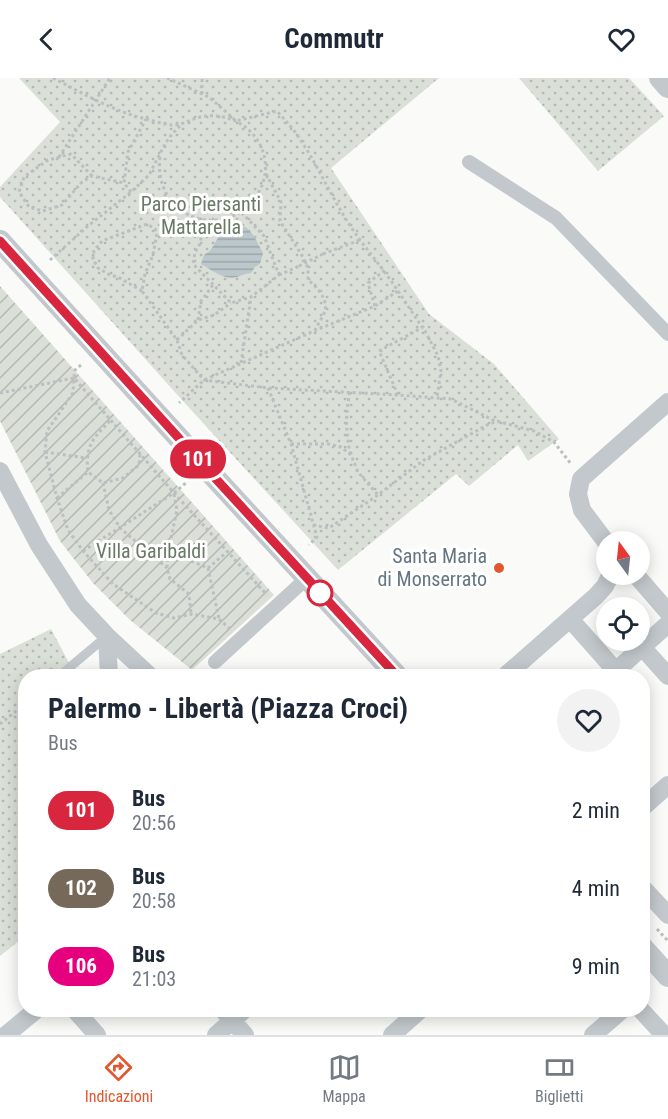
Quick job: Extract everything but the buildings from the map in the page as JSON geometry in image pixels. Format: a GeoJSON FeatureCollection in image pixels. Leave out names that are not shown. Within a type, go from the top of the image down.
{"type":"FeatureCollection","features":[{"type":"Feature","properties":{"kind":"street"},"geometry":{"type":"LineString","coordinates":[[660,78],[668,87]]}},
{"type":"Feature","properties":{"kind":"street"},"geometry":{"type":"LineString","coordinates":[[468,162],[556,218],[668,334]]}},
{"type":"Feature","properties":{"kind":"street"},"geometry":{"type":"LineString","coordinates":[[0,241],[391,669]]}},
{"type":"Feature","properties":{"kind":"street"},"geometry":{"type":"LineString","coordinates":[[598,531],[582,510],[578,494],[581,479],[668,402]]}},
{"type":"Feature","properties":{"kind":"street"},"geometry":{"type":"LineString","coordinates":[[0,471],[39,545],[78,605],[142,669]]}},
{"type":"Feature","properties":{"kind":"street"},"geometry":{"type":"LineString","coordinates":[[216,662],[307,578]]}},
{"type":"Feature","properties":{"kind":"street"},"geometry":{"type":"LineString","coordinates":[[521,669],[606,585]]}},
{"type":"Feature","properties":{"kind":"street"},"geometry":{"type":"LineString","coordinates":[[645,585],[668,612]]}},
{"type":"Feature","properties":{"kind":"street"},"geometry":{"type":"LineString","coordinates":[[570,619],[609,669]]}},
{"type":"Feature","properties":{"kind":"street"},"geometry":{"type":"LineString","coordinates":[[650,640],[668,624]]}},
{"type":"Feature","properties":{"kind":"street"},"geometry":{"type":"LineString","coordinates":[[107,636],[108,669]]}},
{"type":"Feature","properties":{"kind":"street"},"geometry":{"type":"LineString","coordinates":[[618,669],[638,651]]}},
{"type":"Feature","properties":{"kind":"street"},"geometry":{"type":"LineString","coordinates":[[646,651],[668,676]]}},
{"type":"Feature","properties":{"kind":"street"},"geometry":{"type":"LineString","coordinates":[[650,801],[668,785]]}},
{"type":"Feature","properties":{"kind":"street"},"geometry":{"type":"LineString","coordinates":[[650,896],[668,915]]}},
{"type":"Feature","properties":{"kind":"street"},"geometry":{"type":"LineString","coordinates":[[650,956],[668,976]]}},
{"type":"Feature","properties":{"kind":"street"},"geometry":{"type":"LineString","coordinates":[[6,1035],[28,1017]]}},
{"type":"Feature","properties":{"kind":"street"},"geometry":{"type":"LineString","coordinates":[[81,1017],[97,1035]]}},
{"type":"Feature","properties":{"kind":"street"},"geometry":{"type":"LineString","coordinates":[[216,1035],[230,1017]]}},
{"type":"Feature","properties":{"kind":"street"},"geometry":{"type":"LineString","coordinates":[[235,1017],[245,1035]]}},
{"type":"Feature","properties":{"kind":"street"},"geometry":{"type":"LineString","coordinates":[[392,1035],[412,1017]]}},
{"type":"Feature","properties":{"kind":"street"},"geometry":{"type":"LineString","coordinates":[[593,1035],[614,1017]]}},
{"type":"Feature","properties":{"kind":"street"},"geometry":{"type":"LineString","coordinates":[[647,1017],[664,1035]]}},
{"type":"Feature","properties":{"kind":"lane"},"geometry":{"type":"LineString","coordinates":[[68,669],[107,636]]}},
{"type":"Feature","properties":{"kind":"path"},"geometry":{"type":"LineString","coordinates":[[53,78],[129,115],[172,125],[183,124]]}},
{"type":"Feature","properties":{"kind":"path"},"geometry":{"type":"LineString","coordinates":[[59,157],[110,78]]}},
{"type":"Feature","properties":{"kind":"path"},"geometry":{"type":"LineString","coordinates":[[167,78],[209,98],[236,121]]}},
{"type":"Feature","properties":{"kind":"path"},"geometry":{"type":"LineString","coordinates":[[202,78],[202,94]]}},
{"type":"Feature","properties":{"kind":"path"},"geometry":{"type":"LineString","coordinates":[[236,121],[277,111],[294,131],[318,168],[344,216],[385,270],[423,327],[438,356],[441,370],[437,398]]}},
{"type":"Feature","properties":{"kind":"path"},"geometry":{"type":"LineString","coordinates":[[50,260],[149,176],[165,144],[172,134],[183,124],[196,118],[212,115],[224,116],[246,127],[256,139],[263,153],[265,172],[258,195],[252,203],[233,217],[204,220],[189,216],[174,206],[165,192],[160,177],[160,156],[165,144]]}},
{"type":"Feature","properties":{"kind":"path"},"geometry":{"type":"LineString","coordinates":[[124,183],[128,152],[146,119]]}},
{"type":"Feature","properties":{"kind":"path"},"geometry":{"type":"LineString","coordinates":[[92,176],[82,182],[63,205],[43,211],[28,207],[19,192],[24,177],[48,160],[71,154],[92,176],[124,183],[131,192]]}},
{"type":"Feature","properties":{"kind":"path"},"geometry":{"type":"LineString","coordinates":[[265,172],[281,201],[280,221],[309,268],[308,280],[316,286],[325,302],[325,311],[314,331]]}},
{"type":"Feature","properties":{"kind":"path"},"geometry":{"type":"LineString","coordinates":[[241,212],[264,236],[279,274]]}},
{"type":"Feature","properties":{"kind":"path"},"geometry":{"type":"LineString","coordinates":[[204,220],[200,244],[195,252],[193,264],[231,303]]}},
{"type":"Feature","properties":{"kind":"path"},"geometry":{"type":"LineString","coordinates":[[142,291],[157,233],[147,224],[102,241],[94,251],[93,259],[98,268],[142,291],[177,340],[182,355],[204,380],[268,388],[450,399],[499,421],[534,430],[554,442],[572,465]]}},
{"type":"Feature","properties":{"kind":"path"},"geometry":{"type":"LineString","coordinates":[[177,340],[198,320],[214,315],[231,303],[251,297],[279,274],[360,240]]}},
{"type":"Feature","properties":{"kind":"path"},"geometry":{"type":"LineString","coordinates":[[375,306],[368,283],[385,270]]}},
{"type":"Feature","properties":{"kind":"path"},"geometry":{"type":"LineString","coordinates":[[198,320],[201,301],[213,285]]}},
{"type":"Feature","properties":{"kind":"path"},"geometry":{"type":"LineString","coordinates":[[179,403],[204,380],[375,306],[398,291]]}},
{"type":"Feature","properties":{"kind":"path"},"geometry":{"type":"LineString","coordinates":[[241,363],[251,297]]}},
{"type":"Feature","properties":{"kind":"path"},"geometry":{"type":"LineString","coordinates":[[398,395],[379,351],[423,327]]}},
{"type":"Feature","properties":{"kind":"path"},"geometry":{"type":"LineString","coordinates":[[81,365],[75,370],[73,393],[47,431],[45,452],[68,530],[83,551],[113,584],[156,613],[174,618],[191,614],[219,619],[230,629]]}},
{"type":"Feature","properties":{"kind":"path"},"geometry":{"type":"LineString","coordinates":[[0,393],[74,378]]}},
{"type":"Feature","properties":{"kind":"path"},"geometry":{"type":"LineString","coordinates":[[74,378],[268,596]]}},
{"type":"Feature","properties":{"kind":"path"},"geometry":{"type":"LineString","coordinates":[[268,388],[291,444],[317,537],[309,545]]}},
{"type":"Feature","properties":{"kind":"path"},"geometry":{"type":"LineString","coordinates":[[350,392],[346,431],[351,455],[358,472],[378,495]]}},
{"type":"Feature","properties":{"kind":"path"},"geometry":{"type":"LineString","coordinates":[[111,421],[93,438],[86,458],[88,472],[103,483],[109,510],[120,528],[167,568]]}},
{"type":"Feature","properties":{"kind":"path"},"geometry":{"type":"LineString","coordinates":[[313,525],[329,528],[424,460],[487,425],[499,421]]}},
{"type":"Feature","properties":{"kind":"path"},"geometry":{"type":"LineString","coordinates":[[291,444],[328,444],[341,447],[351,455]]}},
{"type":"Feature","properties":{"kind":"path"},"geometry":{"type":"LineString","coordinates":[[45,452],[86,458]]}},
{"type":"Feature","properties":{"kind":"path"},"geometry":{"type":"LineString","coordinates":[[103,483],[123,478],[139,465],[140,454]]}},
{"type":"Feature","properties":{"kind":"path"},"geometry":{"type":"LineString","coordinates":[[57,498],[88,472]]}},
{"type":"Feature","properties":{"kind":"path"},"geometry":{"type":"LineString","coordinates":[[83,551],[174,493],[187,482]]}},
{"type":"Feature","properties":{"kind":"path"},"geometry":{"type":"LineString","coordinates":[[174,493],[177,510],[167,568],[170,579],[189,594],[191,614]]}},
{"type":"Feature","properties":{"kind":"path"},"geometry":{"type":"LineString","coordinates":[[168,552],[208,568]]}},
{"type":"Feature","properties":{"kind":"path"},"geometry":{"type":"LineString","coordinates":[[208,568],[227,552]]}},
{"type":"Feature","properties":{"kind":"path"},"geometry":{"type":"LineString","coordinates":[[208,568],[219,619]]}},
{"type":"Feature","properties":{"kind":"path"},"geometry":{"type":"LineString","coordinates":[[0,724],[18,709]]}},
{"type":"Feature","properties":{"kind":"green space","name":"Parco Piersanti Mattarella"},"geometry":{"type":"Polygon","coordinates":[[[19,78],[439,78],[331,168],[429,314],[494,364],[559,439],[528,461],[518,445],[469,486],[456,474],[338,570],[0,197],[0,187],[60,122],[19,78]]]}},
{"type":"Feature","properties":{"kind":"green space"},"geometry":{"type":"Polygon","coordinates":[[[519,78],[629,78],[664,116],[598,171],[519,78]]]}},
{"type":"Feature","properties":{"kind":"green space","name":"Villa Garibaldi"},"geometry":{"type":"Polygon","coordinates":[[[0,286],[274,595],[191,669],[130,620],[93,583],[60,541],[0,421],[0,286]]]}},
{"type":"Feature","properties":{"kind":"green space"},"geometry":{"type":"Polygon","coordinates":[[[51,629],[72,669],[18,669],[18,942],[0,956],[0,654],[51,629]]]}},
{"type":"Feature","properties":{"kind":"shaded area"},"geometry":{"type":"Polygon","coordinates":[[[246,227],[263,253],[260,264],[251,273],[232,278],[218,274],[201,264],[204,255],[213,247],[220,235],[229,229],[246,227]]]}},
{"type":"Feature","properties":{"kind":"bus line","name":"101"},"geometry":{"type":"LineString","coordinates":[[0,241],[391,669]]}},
{"type":"Feature","properties":{"kind":"place","name":"Santa Maria di Monserrato"},"geometry":{"type":"Point","coordinates":[499,568]}}]}
